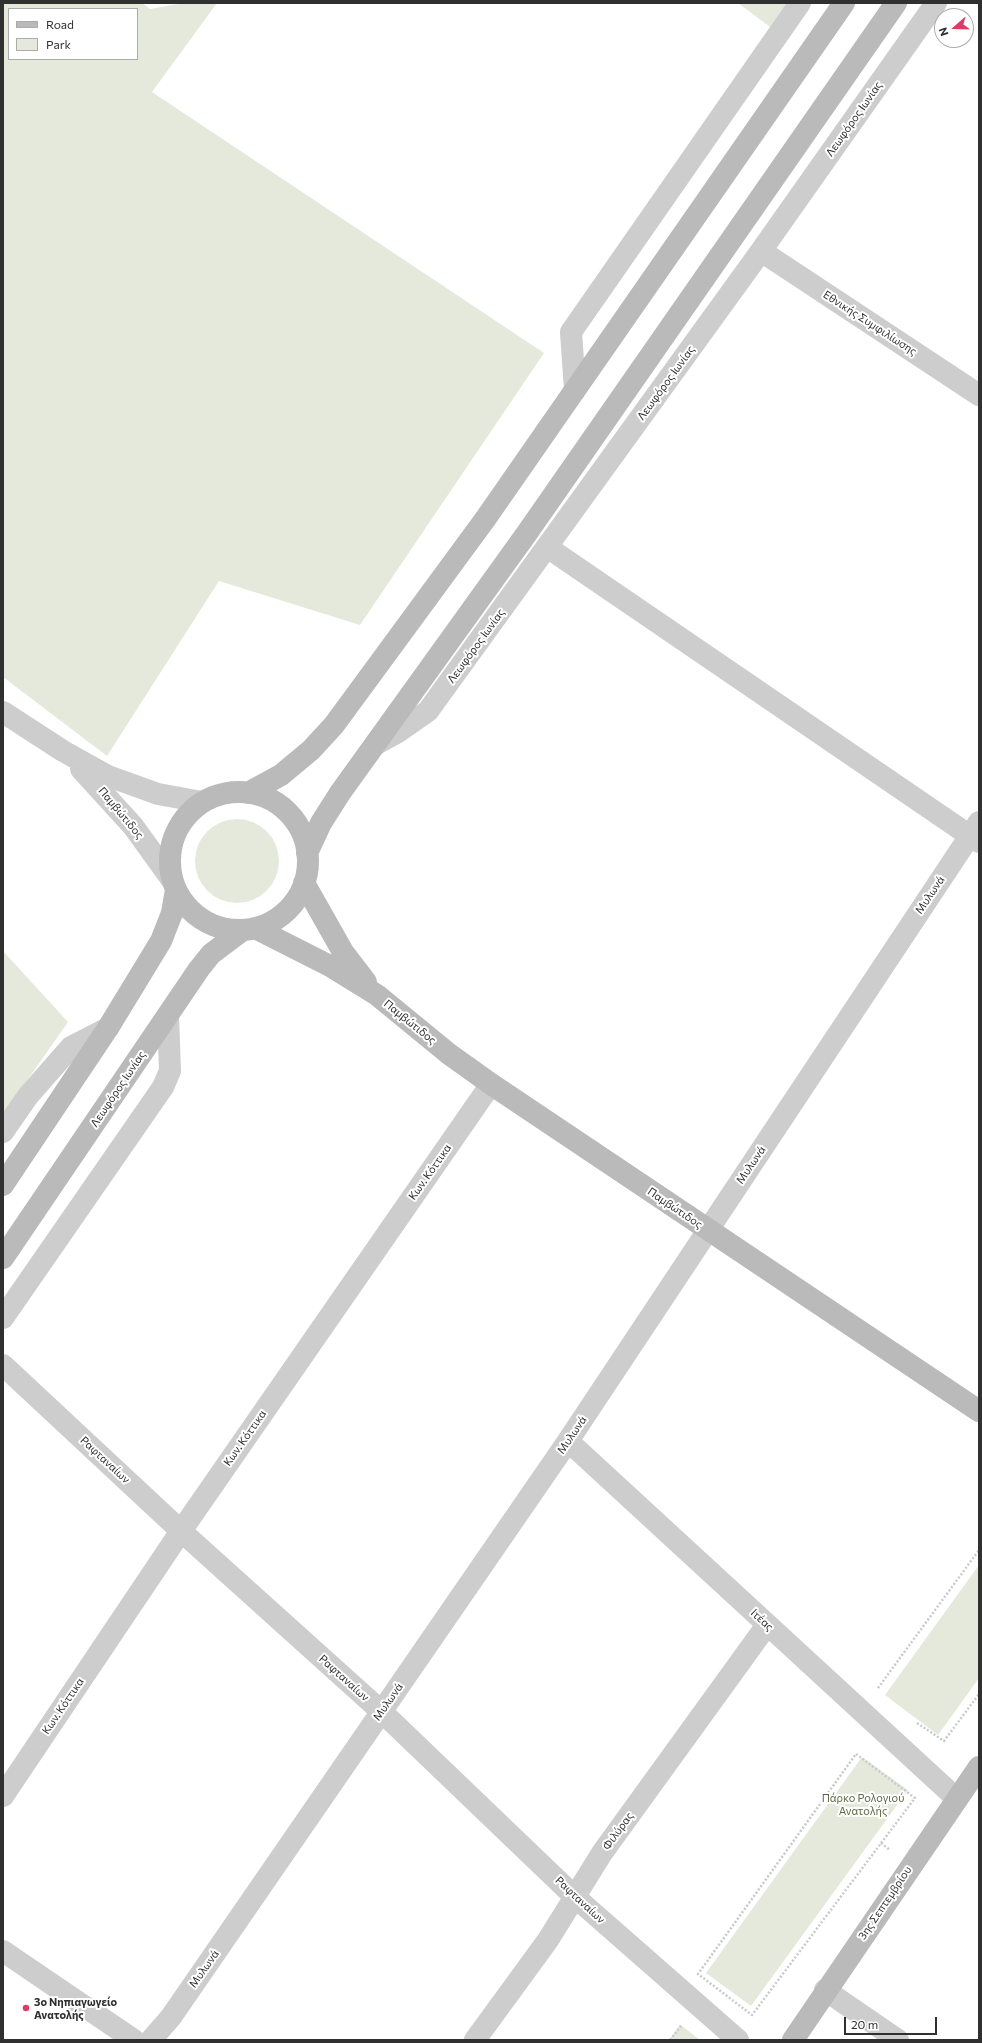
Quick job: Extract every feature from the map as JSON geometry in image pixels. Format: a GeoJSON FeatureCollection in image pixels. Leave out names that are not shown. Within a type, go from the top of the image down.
{"type":"FeatureCollection","features":[{"type":"Feature","properties":{"kind":"street"},"geometry":{"type":"LineString","coordinates":[[575,390],[571,332],[800,3]]}},
{"type":"Feature","properties":{"kind":"street"},"geometry":{"type":"LineString","coordinates":[[248,793],[281,775],[311,750],[334,725],[477,531],[844,3]]}},
{"type":"Feature","properties":{"kind":"street","name":"Λεωφόρος Ιωνίας"},"geometry":{"type":"LineString","coordinates":[[307,853],[321,823],[527,533],[896,3]]}},
{"type":"Feature","properties":{"kind":"street","name":"Λεωφόρος Ιωνίας"},"geometry":{"type":"LineString","coordinates":[[376,744],[398,732],[428,711],[761,251],[936,3]]}},
{"type":"Feature","properties":{"kind":"street","name":"Εθνικής Συμφιλίωσης"},"geometry":{"type":"LineString","coordinates":[[761,251],[979,395]]}},
{"type":"Feature","properties":{"kind":"street"},"geometry":{"type":"LineString","coordinates":[[547,547],[976,833]]}},
{"type":"Feature","properties":{"kind":"street","name":"Παμβώτιδος"},"geometry":{"type":"LineString","coordinates":[[3,712],[63,751],[108,776],[158,794],[202,802]]}},
{"type":"Feature","properties":{"kind":"street","name":"Παμβώτιδος"},"geometry":{"type":"LineString","coordinates":[[63,751],[99,787],[133,826],[174,885]]}},
{"type":"Feature","properties":{"kind":"street"},"geometry":{"type":"LineString","coordinates":[[3,1185],[108,1028],[161,941],[172,913],[174,885],[170,858],[174,836],[185,817],[202,802],[222,794],[232,792],[248,793],[270,799],[288,813],[301,831],[307,853],[307,868],[304,883],[297,899],[285,912],[271,922],[249,929],[223,928],[204,920],[187,907],[174,885]]}},
{"type":"Feature","properties":{"kind":"street","name":"Μυλωνά"},"geometry":{"type":"LineString","coordinates":[[151,2040],[171,2016],[382,1712],[568,1440],[976,833]]}},
{"type":"Feature","properties":{"kind":"street","name":"Παμβώτιδος"},"geometry":{"type":"LineString","coordinates":[[304,883],[343,952],[377,995]]}},
{"type":"Feature","properties":{"kind":"street","name":"Λεωφόρος Ιωνίας"},"geometry":{"type":"LineString","coordinates":[[3,1258],[211,954],[249,929]]}},
{"type":"Feature","properties":{"kind":"street","name":"Παμβώτιδος"},"geometry":{"type":"LineString","coordinates":[[249,929],[330,966],[377,995],[450,1054],[491,1084],[979,1411]]}},
{"type":"Feature","properties":{"kind":"street"},"geometry":{"type":"LineString","coordinates":[[3,1318],[164,1087],[170,1071],[168,1016]]}},
{"type":"Feature","properties":{"kind":"street"},"geometry":{"type":"LineString","coordinates":[[3,1132],[28,1096],[71,1047],[108,1028]]}},
{"type":"Feature","properties":{"kind":"street","name":"Κων. Κόττικα"},"geometry":{"type":"LineString","coordinates":[[3,1796],[181,1531],[491,1084]]}},
{"type":"Feature","properties":{"kind":"street","name":"Ραφταναίων"},"geometry":{"type":"LineString","coordinates":[[3,1365],[181,1531],[382,1712],[575,1897],[738,2040]]}},
{"type":"Feature","properties":{"kind":"street","name":"Ιτέας"},"geometry":{"type":"LineString","coordinates":[[568,1440],[767,1625],[957,1798]]}},
{"type":"Feature","properties":{"kind":"street","name":"Φιλύρας"},"geometry":{"type":"LineString","coordinates":[[475,2040],[548,1940],[602,1853],[767,1625]]}},
{"type":"Feature","properties":{"kind":"street","name":"3ης Σεπτεμβρίου"},"geometry":{"type":"LineString","coordinates":[[793,2040],[825,1990],[979,1767]]}},
{"type":"Feature","properties":{"kind":"street"},"geometry":{"type":"LineString","coordinates":[[3,1951],[134,2040]]}},
{"type":"Feature","properties":{"kind":"street"},"geometry":{"type":"LineString","coordinates":[[825,1990],[898,2040]]}},
{"type":"Feature","properties":{"kind":"path"},"geometry":{"type":"LineString","coordinates":[[874,1694],[979,1550]]}},
{"type":"Feature","properties":{"kind":"path"},"geometry":{"type":"LineString","coordinates":[[912,1720],[944,1741],[979,1694]]}},
{"type":"Feature","properties":{"kind":"path"},"geometry":{"type":"LineString","coordinates":[[856,1754],[915,1798],[752,2015],[703,1978],[698,1974],[856,1754]]}},
{"type":"Feature","properties":{"kind":"green space"},"geometry":{"type":"Polygon","coordinates":[[[3,3],[142,3],[150,9],[184,3],[217,3],[152,92],[544,353],[360,625],[219,581],[107,756],[3,677],[3,3]]]}},
{"type":"Feature","properties":{"kind":"green space"},"geometry":{"type":"Polygon","coordinates":[[[738,3],[787,3],[770,27],[738,3]]]}},
{"type":"Feature","properties":{"kind":"green space"},"geometry":{"type":"Polygon","coordinates":[[[237,819],[245,820],[260,826],[272,838],[278,853],[278,869],[272,884],[260,896],[245,902],[237,903],[229,902],[214,896],[202,884],[196,869],[195,861],[196,853],[202,838],[214,826],[229,820],[237,819]]]}},
{"type":"Feature","properties":{"kind":"green space"},"geometry":{"type":"Polygon","coordinates":[[[3,951],[68,1022],[3,1115],[3,951]]]}},
{"type":"Feature","properties":{"kind":"green space"},"geometry":{"type":"Polygon","coordinates":[[[979,1565],[979,1678],[938,1735],[885,1695],[979,1565]]]}},
{"type":"Feature","properties":{"kind":"green space","name":"Πάρκο Ρολογιού Ανατολής"},"geometry":{"type":"Polygon","coordinates":[[[862,1757],[908,1790],[751,2006],[706,1973],[862,1757]]]}},
{"type":"Feature","properties":{"kind":"green space"},"geometry":{"type":"Polygon","coordinates":[[[681,2025],[700,2040],[669,2040],[681,2025]]]}},
{"type":"Feature","properties":{"kind":"place","name":"3ο Νηπιαγωγείο Ανατολής"},"geometry":{"type":"Point","coordinates":[26,2008]}}]}
